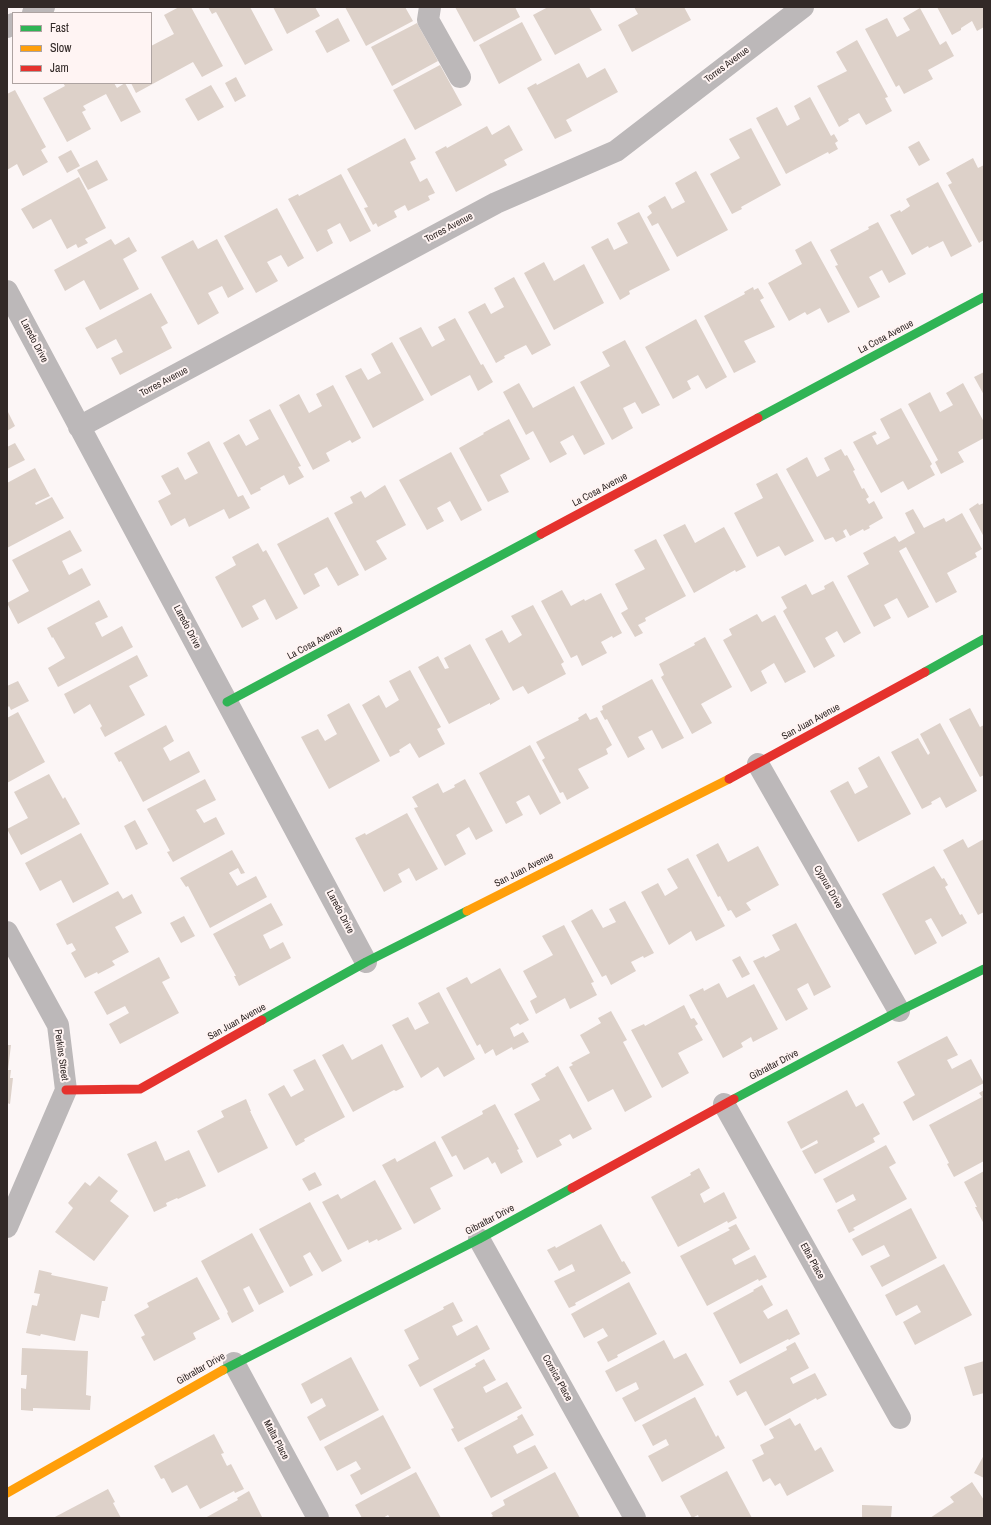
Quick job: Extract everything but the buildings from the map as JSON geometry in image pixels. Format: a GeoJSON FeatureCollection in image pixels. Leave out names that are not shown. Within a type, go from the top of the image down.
{"type":"FeatureCollection","features":[{"type":"Feature","properties":{"kind":"street"},"geometry":{"type":"LineString","coordinates":[[35,12],[44,7]]}},
{"type":"Feature","properties":{"kind":"street"},"geometry":{"type":"LineString","coordinates":[[430,7],[428,20],[460,77]]}},
{"type":"Feature","properties":{"kind":"street","name":"Torres Avenue"},"geometry":{"type":"LineString","coordinates":[[79,427],[496,203],[616,151],[803,7]]}},
{"type":"Feature","properties":{"kind":"street","name":"Laredo Drive"},"geometry":{"type":"LineString","coordinates":[[7,291],[366,962]]}},
{"type":"Feature","properties":{"kind":"street","name":"La Cosa Avenue"},"geometry":{"type":"LineString","coordinates":[[227,702],[984,297]]}},
{"type":"Feature","properties":{"kind":"street","name":"San Juan Avenue"},"geometry":{"type":"LineString","coordinates":[[66,1090],[140,1089],[366,962],[758,764],[984,639]]}},
{"type":"Feature","properties":{"kind":"street","name":"Cyprus Drive"},"geometry":{"type":"LineString","coordinates":[[758,764],[899,1011]]}},
{"type":"Feature","properties":{"kind":"street","name":"Perkins Street"},"geometry":{"type":"LineString","coordinates":[[7,932],[58,1025],[66,1090],[7,1227]]}},
{"type":"Feature","properties":{"kind":"street","name":"Gibraltar Drive"},"geometry":{"type":"LineString","coordinates":[[7,1493],[234,1363],[479,1239],[724,1104],[899,1011],[983,972]]}},
{"type":"Feature","properties":{"kind":"street","name":"Elba Place"},"geometry":{"type":"LineString","coordinates":[[724,1104],[900,1418]]}},
{"type":"Feature","properties":{"kind":"street","name":"Corsica Place"},"geometry":{"type":"LineString","coordinates":[[479,1239],[635,1518]]}},
{"type":"Feature","properties":{"kind":"street","name":"Malta Place"},"geometry":{"type":"LineString","coordinates":[[234,1363],[318,1518]]}},
{"type":"Feature","properties":{"kind":"traffic: fast"},"geometry":{"type":"LineString","coordinates":[[758,418],[984,297]]}},
{"type":"Feature","properties":{"kind":"traffic: fast"},"geometry":{"type":"LineString","coordinates":[[227,702],[541,534]]}},
{"type":"Feature","properties":{"kind":"traffic: fast"},"geometry":{"type":"LineString","coordinates":[[925,672],[984,639]]}},
{"type":"Feature","properties":{"kind":"traffic: fast"},"geometry":{"type":"LineString","coordinates":[[262,1020],[366,962],[467,911]]}},
{"type":"Feature","properties":{"kind":"traffic: fast"},"geometry":{"type":"LineString","coordinates":[[734,1099],[899,1011],[984,969]]}},
{"type":"Feature","properties":{"kind":"traffic: fast"},"geometry":{"type":"LineString","coordinates":[[223,1370],[479,1239],[572,1188]]}},
{"type":"Feature","properties":{"kind":"traffic: slow"},"geometry":{"type":"LineString","coordinates":[[467,911],[729,779]]}},
{"type":"Feature","properties":{"kind":"traffic: slow"},"geometry":{"type":"LineString","coordinates":[[7,1493],[223,1370]]}},
{"type":"Feature","properties":{"kind":"traffic: jam"},"geometry":{"type":"LineString","coordinates":[[541,534],[758,418]]}},
{"type":"Feature","properties":{"kind":"traffic: jam"},"geometry":{"type":"LineString","coordinates":[[729,779],[925,672]]}},
{"type":"Feature","properties":{"kind":"traffic: jam"},"geometry":{"type":"LineString","coordinates":[[66,1090],[140,1089],[262,1020]]}},
{"type":"Feature","properties":{"kind":"traffic: jam"},"geometry":{"type":"LineString","coordinates":[[572,1188],[734,1099]]}}]}
